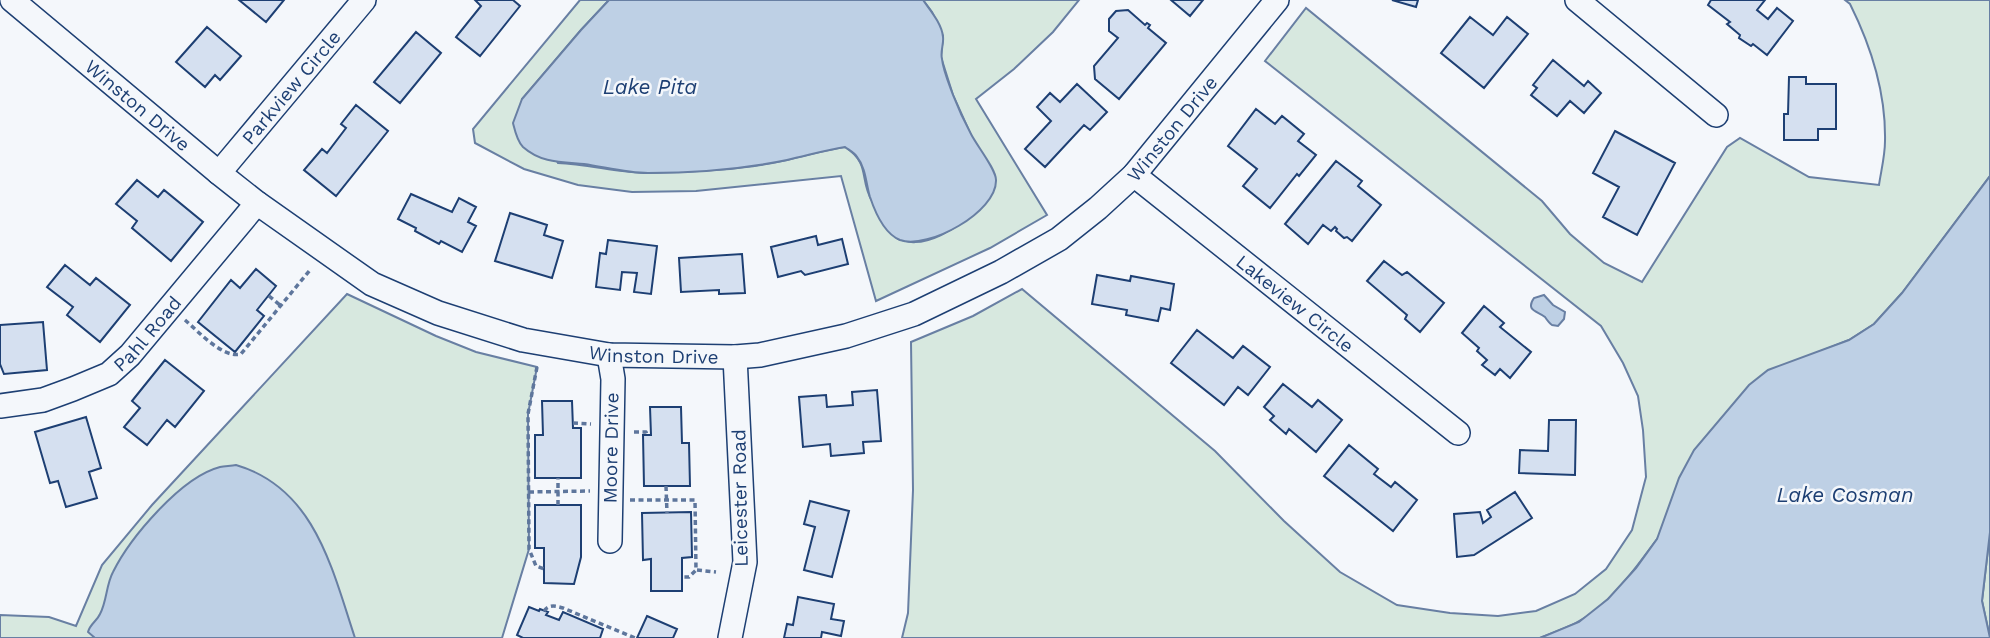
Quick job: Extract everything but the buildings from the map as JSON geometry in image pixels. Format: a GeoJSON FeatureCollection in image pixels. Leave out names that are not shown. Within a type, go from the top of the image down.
{"type":"FeatureCollection","features":[{"type":"Feature","properties":{"kind":"street","name":"Winston Drive"},"geometry":{"type":"LineString","coordinates":[[12,0],[257,203],[372,284],[438,313],[523,340],[609,355],[735,357],[760,355],[846,336],[914,314],[1001,272],[1059,239],[1134,175],[1277,0]]}},
{"type":"Feature","properties":{"kind":"street","name":"Parkview Circle"},"geometry":{"type":"LineString","coordinates":[[219,173],[364,0]]}},
{"type":"Feature","properties":{"kind":"street"},"geometry":{"type":"LineString","coordinates":[[1577,0],[1716,115]]}},
{"type":"Feature","properties":{"kind":"street","name":"Lakeview Circle"},"geometry":{"type":"LineString","coordinates":[[1134,175],[1458,433]]}},
{"type":"Feature","properties":{"kind":"street","name":"Pahl Road"},"geometry":{"type":"LineString","coordinates":[[0,405],[43,400],[109,374],[130,355],[257,203]]}},
{"type":"Feature","properties":{"kind":"street","name":"Moore Drive"},"geometry":{"type":"LineString","coordinates":[[609,355],[613,379],[610,541]]}},
{"type":"Feature","properties":{"kind":"street","name":"Leicester Road"},"geometry":{"type":"LineString","coordinates":[[730,638],[745,562],[735,357]]}},
{"type":"Feature","properties":{"kind":"path"},"geometry":{"type":"LineString","coordinates":[[170,307],[213,344],[234,356],[241,354],[310,270]]}},
{"type":"Feature","properties":{"kind":"path"},"geometry":{"type":"LineString","coordinates":[[268,296],[281,306]]}},
{"type":"Feature","properties":{"kind":"path"},"geometry":{"type":"LineString","coordinates":[[537,367],[528,414],[529,549],[536,566],[544,569]]}},
{"type":"Feature","properties":{"kind":"path"},"geometry":{"type":"LineString","coordinates":[[558,478],[558,505]]}},
{"type":"Feature","properties":{"kind":"path"},"geometry":{"type":"LineString","coordinates":[[666,486],[667,513]]}},
{"type":"Feature","properties":{"kind":"path"},"geometry":{"type":"LineString","coordinates":[[529,492],[695,500],[696,570],[689,577],[682,577]]}},
{"type":"Feature","properties":{"kind":"path"},"geometry":{"type":"LineString","coordinates":[[696,570],[716,572]]}},
{"type":"Feature","properties":{"kind":"path"},"geometry":{"type":"LineString","coordinates":[[544,611],[554,605],[635,638]]}},
{"type":"Feature","properties":{"kind":"path"},"geometry":{"type":"LineString","coordinates":[[614,638],[617,630]]}},
{"type":"Feature","properties":{"kind":"shaded area"},"geometry":{"type":"Polygon","coordinates":[[[580,0],[609,0],[522,99],[558,163],[637,173],[700,171],[770,163],[845,147],[862,166],[868,193],[881,216],[898,239],[913,242],[937,237],[971,217],[971,135],[953,95],[941,57],[943,36],[923,0],[1079,0],[1053,32],[1014,69],[976,99],[1047,215],[990,248],[876,301],[841,176],[696,191],[632,192],[578,185],[524,169],[475,143],[473,129],[580,0]]]}},
{"type":"Feature","properties":{"kind":"shaded area"},"geometry":{"type":"Polygon","coordinates":[[[1845,0],[1990,0],[1990,176],[1902,293],[1874,324],[1849,340],[1811,355],[1621,586],[1588,615],[1572,625],[1540,638],[902,638],[908,613],[913,490],[911,342],[973,316],[1022,289],[1215,451],[1284,521],[1340,572],[1397,605],[1450,613],[1498,616],[1536,611],[1575,594],[1606,569],[1632,530],[1646,477],[1638,396],[1623,363],[1601,326],[1265,61],[1306,8],[1542,201],[1570,234],[1604,263],[1642,282],[1727,147],[1740,138],[1809,177],[1879,185],[1885,141],[1880,88],[1864,36],[1850,4],[1845,0]]]}},
{"type":"Feature","properties":{"kind":"shaded area"},"geometry":{"type":"Polygon","coordinates":[[[347,294],[476,352],[537,367],[528,414],[529,549],[502,638],[0,638],[0,615],[49,617],[76,626],[102,565],[152,505],[347,294]]]}},
{"type":"Feature","properties":{"kind":"shaded area"},"geometry":{"type":"Polygon","coordinates":[[[1990,532],[1990,638],[1982,601],[1990,532]]]}},
{"type":"Feature","properties":{"kind":"water","name":"Lake Pita"},"geometry":{"type":"Polygon","coordinates":[[[609,0],[923,0],[942,32],[941,54],[955,100],[995,175],[993,192],[973,216],[959,226],[943,234],[912,242],[900,240],[885,228],[872,203],[860,161],[845,147],[753,166],[665,173],[632,172],[552,161],[537,156],[521,145],[513,123],[522,99],[609,0]]]}},
{"type":"Feature","properties":{"kind":"water","name":"Lake Cosman"},"geometry":{"type":"Polygon","coordinates":[[[1990,176],[1990,532],[1982,601],[1990,638],[1540,638],[1579,622],[1608,599],[1636,568],[1657,539],[1679,478],[1694,450],[1749,385],[1768,370],[1849,340],[1874,324],[1902,293],[1990,176]]]}},
{"type":"Feature","properties":{"kind":"water"},"geometry":{"type":"Polygon","coordinates":[[[1544,295],[1553,305],[1565,312],[1564,319],[1558,326],[1552,325],[1531,306],[1534,298],[1544,295]]]}},
{"type":"Feature","properties":{"kind":"water"},"geometry":{"type":"Polygon","coordinates":[[[236,465],[263,476],[285,492],[302,512],[328,559],[355,638],[95,638],[88,632],[102,609],[111,577],[144,526],[189,483],[220,467],[236,465]]]}}]}
